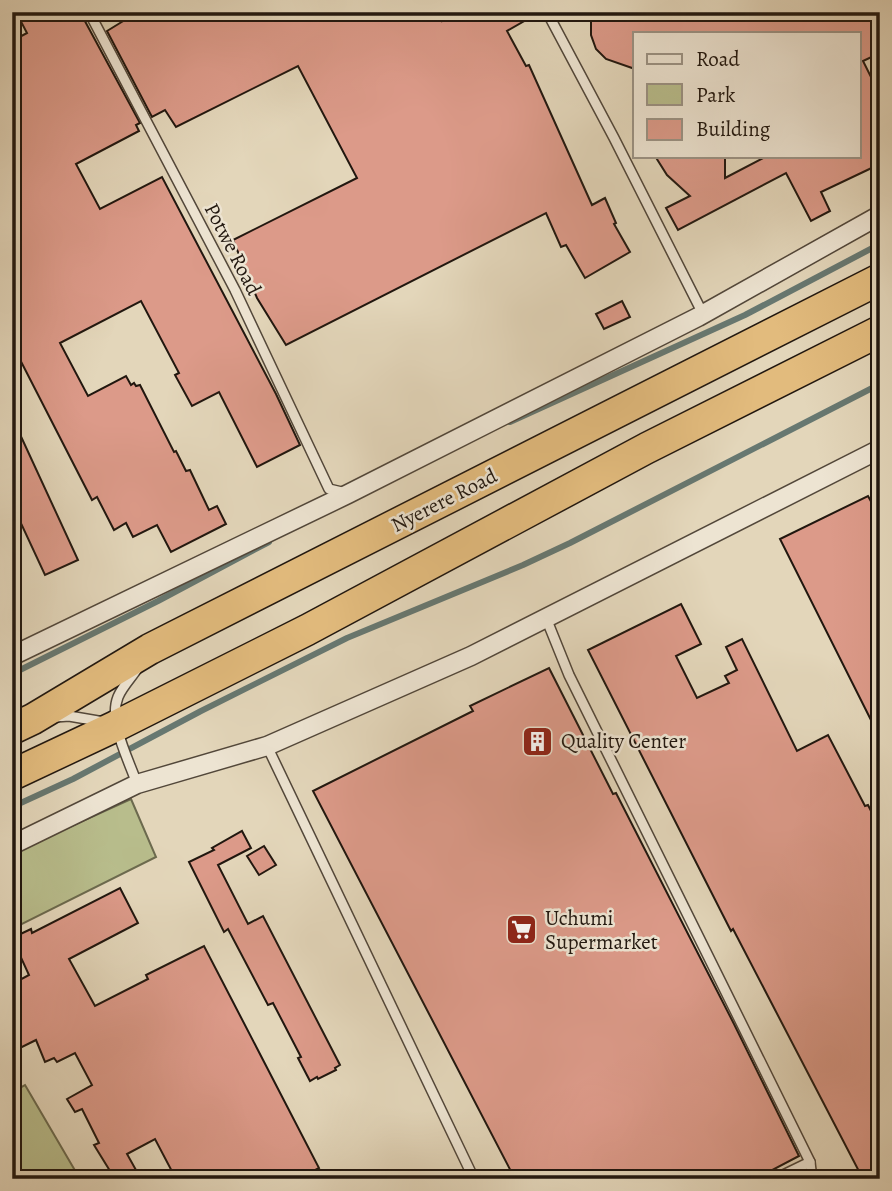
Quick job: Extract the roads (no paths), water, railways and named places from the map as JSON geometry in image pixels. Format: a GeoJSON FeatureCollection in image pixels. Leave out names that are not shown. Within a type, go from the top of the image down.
{"type":"FeatureCollection","features":[{"type":"Feature","properties":{"kind":"highway","name":"Nyerere Road"},"geometry":{"type":"LineString","coordinates":[[22,724],[150,649],[880,279]]}},
{"type":"Feature","properties":{"kind":"highway"},"geometry":{"type":"LineString","coordinates":[[12,775],[307,630],[647,448],[880,331]]}},
{"type":"Feature","properties":{"kind":"street"},"geometry":{"type":"LineString","coordinates":[[12,656],[348,494],[703,314],[880,215]]}},
{"type":"Feature","properties":{"kind":"street"},"geometry":{"type":"LineString","coordinates":[[12,845],[137,784],[267,746],[471,656],[880,449]]}},
{"type":"Feature","properties":{"kind":"lane","name":"Potwe Road"},"geometry":{"type":"LineString","coordinates":[[89,12],[235,290],[329,489],[348,494]]}},
{"type":"Feature","properties":{"kind":"lane"},"geometry":{"type":"LineString","coordinates":[[547,12],[703,314]]}},
{"type":"Feature","properties":{"kind":"lane"},"geometry":{"type":"LineString","coordinates":[[546,618],[569,675],[810,1162],[813,1179]]}},
{"type":"Feature","properties":{"kind":"lane"},"geometry":{"type":"LineString","coordinates":[[137,784],[116,726],[116,711],[118,697],[150,649]]}},
{"type":"Feature","properties":{"kind":"lane"},"geometry":{"type":"LineString","coordinates":[[22,724],[69,716],[116,726]]}},
{"type":"Feature","properties":{"kind":"lane"},"geometry":{"type":"LineString","coordinates":[[267,746],[474,1179]]}},
{"type":"Feature","properties":{"kind":"lane"},"geometry":{"type":"LineString","coordinates":[[775,1179],[810,1162]]}},
{"type":"Feature","properties":{"kind":"waterway"},"geometry":{"type":"LineString","coordinates":[[510,422],[745,315],[880,244]]}},
{"type":"Feature","properties":{"kind":"waterway"},"geometry":{"type":"LineString","coordinates":[[12,807],[73,779],[347,638],[570,543],[880,384]]}},
{"type":"Feature","properties":{"kind":"waterway"},"geometry":{"type":"LineString","coordinates":[[12,674],[269,542]]}},
{"type":"Feature","properties":{"kind":"place","name":"Quality Center"},"geometry":{"type":"Point","coordinates":[538,741]}},
{"type":"Feature","properties":{"kind":"place","name":"Uchumi Supermarket"},"geometry":{"type":"Point","coordinates":[522,930]}}]}
